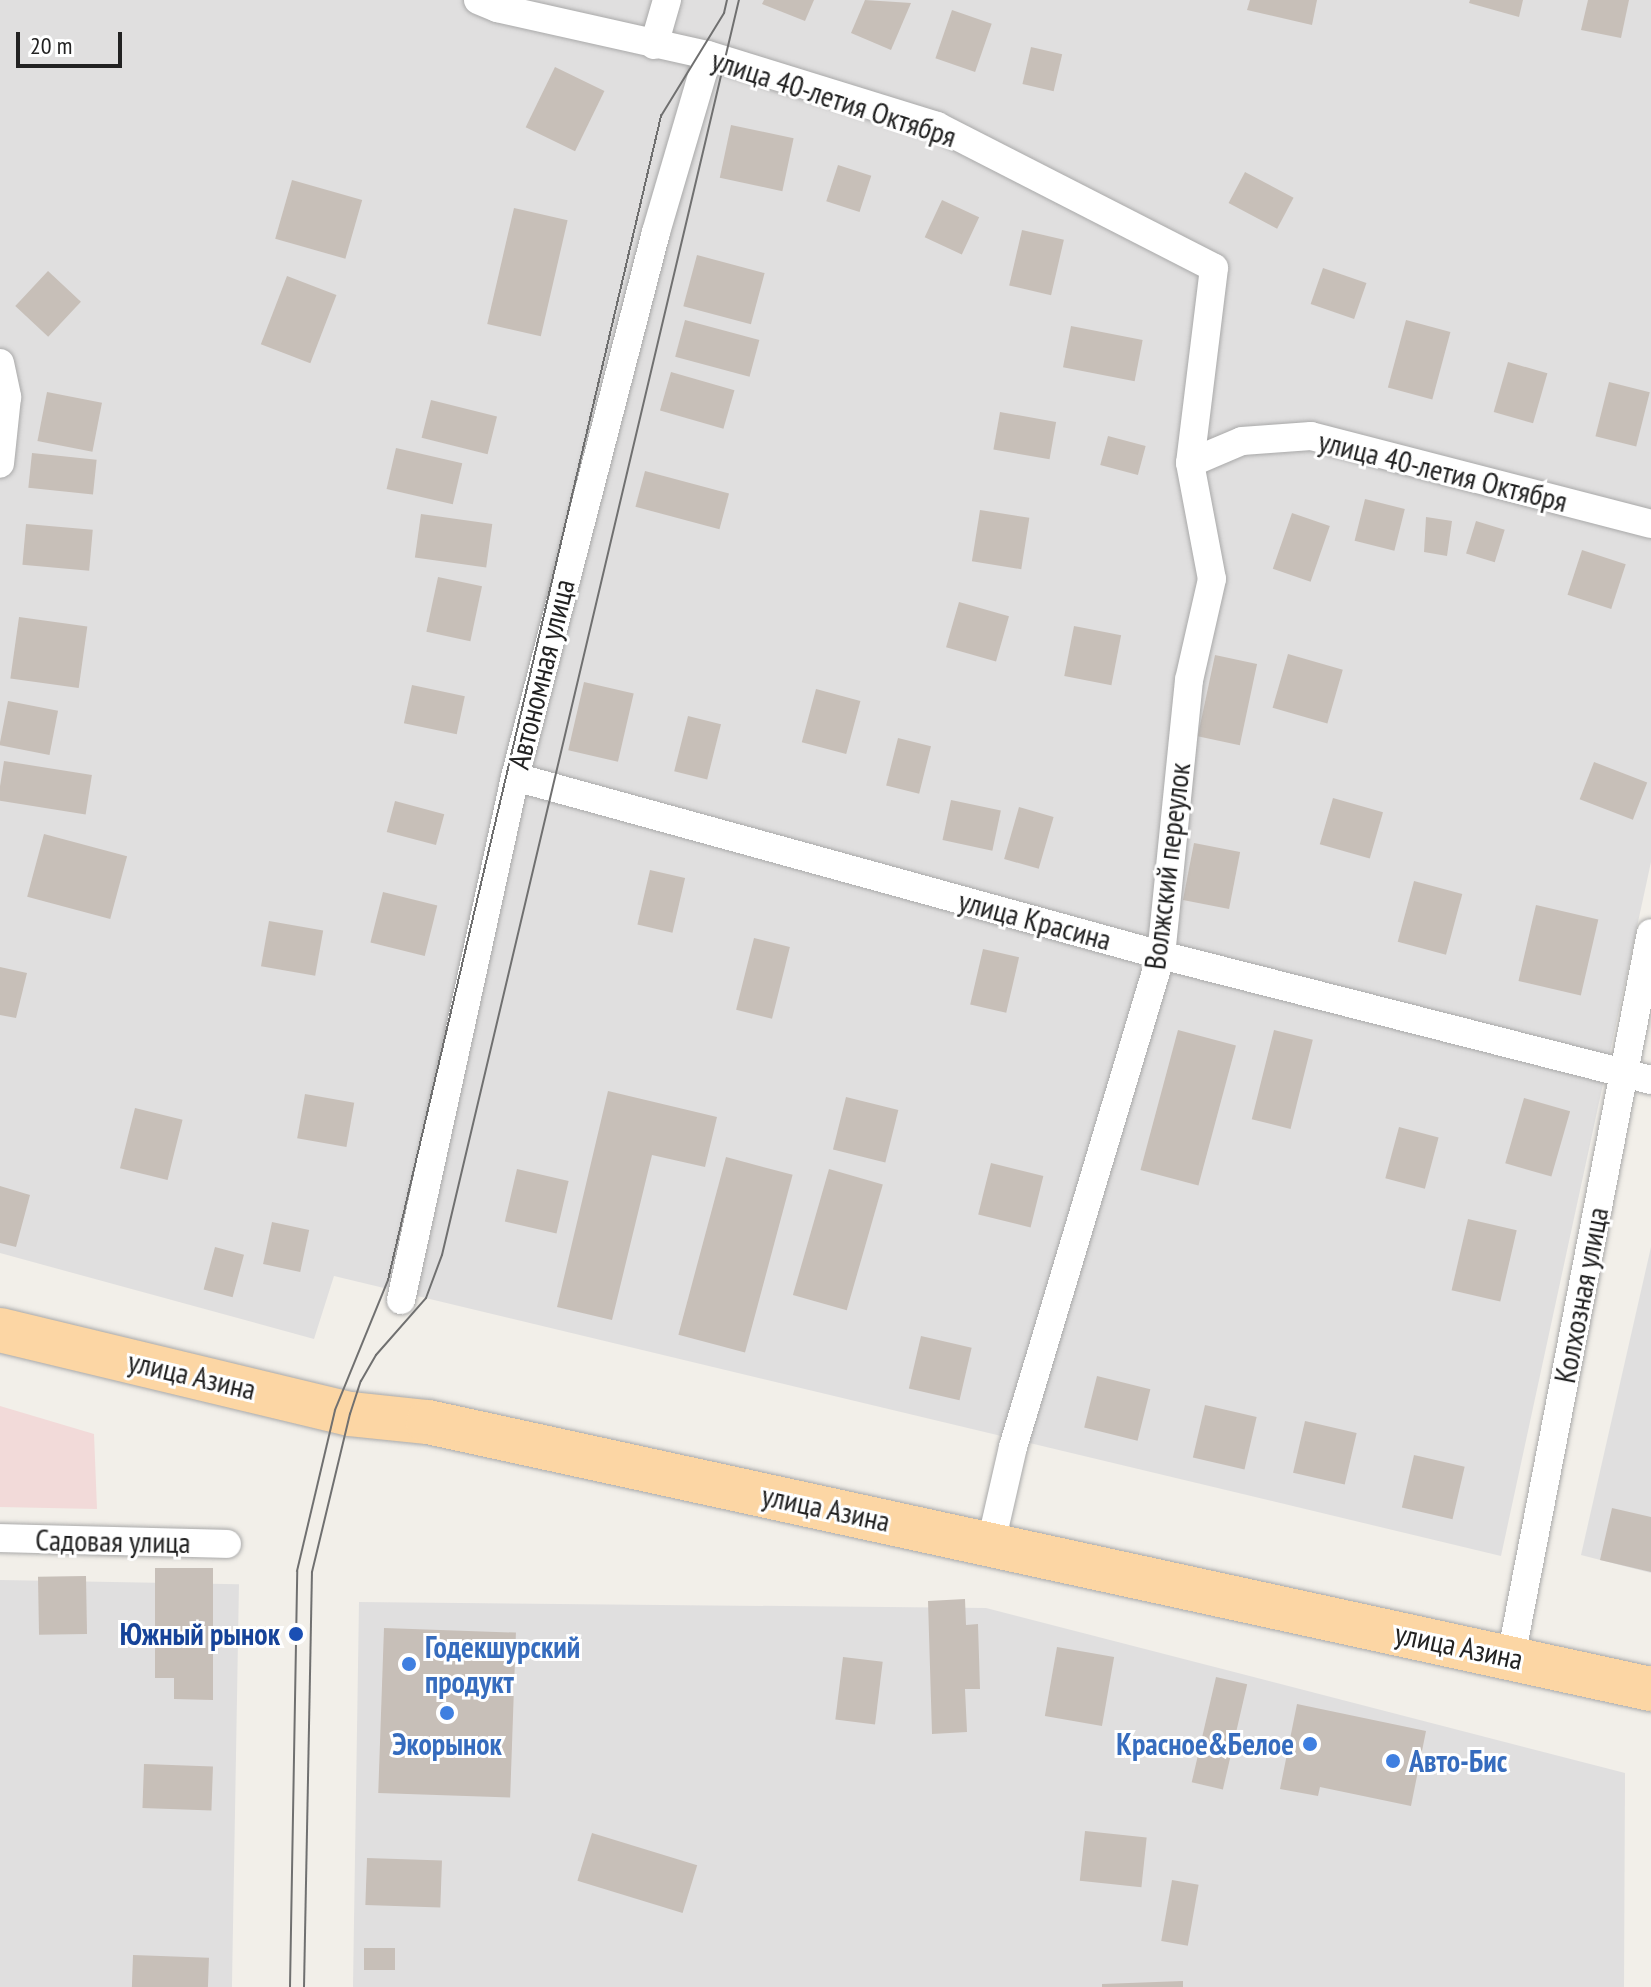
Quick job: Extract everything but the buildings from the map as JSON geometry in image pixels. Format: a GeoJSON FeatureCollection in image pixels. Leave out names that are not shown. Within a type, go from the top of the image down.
{"type":"FeatureCollection","features":[{"type":"Feature","properties":{"kind":"main road","name":"улица Азина"},"geometry":{"type":"LineString","coordinates":[[0,1330],[350,1414],[428,1422],[1651,1689]]}},
{"type":"Feature","properties":{"kind":"street","name":"улица 40-летия Октября"},"geometry":{"type":"LineString","coordinates":[[478,0],[497,8],[708,55],[937,126],[1214,268]]}},
{"type":"Feature","properties":{"kind":"street"},"geometry":{"type":"LineString","coordinates":[[654,45],[667,0]]}},
{"type":"Feature","properties":{"kind":"street","name":"Автономная улица"},"geometry":{"type":"LineString","coordinates":[[401,1300],[515,777],[656,232],[708,55]]}},
{"type":"Feature","properties":{"kind":"street","name":"Волжский переулок"},"geometry":{"type":"LineString","coordinates":[[991,1543],[1013,1447],[1161,955],[1189,680],[1212,579],[1190,463],[1214,268]]}},
{"type":"Feature","properties":{"kind":"street"},"geometry":{"type":"LineString","coordinates":[[0,363],[7,397],[0,464]]}},
{"type":"Feature","properties":{"kind":"street","name":"улица 40-летия Октября"},"geometry":{"type":"LineString","coordinates":[[1190,463],[1242,441],[1311,436],[1651,524]]}},
{"type":"Feature","properties":{"kind":"street","name":"улица Красина"},"geometry":{"type":"LineString","coordinates":[[515,777],[1161,955],[1651,1080]]}},
{"type":"Feature","properties":{"kind":"street","name":"Колхозная улица"},"geometry":{"type":"LineString","coordinates":[[1511,1657],[1651,933]]}},
{"type":"Feature","properties":{"kind":"street","name":"Садовая улица"},"geometry":{"type":"LineString","coordinates":[[0,1538],[227,1544]]}},
{"type":"Feature","properties":{"kind":"shaded area"},"geometry":{"type":"Polygon","coordinates":[[[0,0],[1651,0],[1651,862],[1501,1556],[334,1276],[314,1339],[0,1253],[0,0]]]}},
{"type":"Feature","properties":{"kind":"shaded area"},"geometry":{"type":"Polygon","coordinates":[[[1651,1247],[1651,1573],[1581,1555],[1651,1247]]]}},
{"type":"Feature","properties":{"kind":"shaded area"},"geometry":{"type":"Polygon","coordinates":[[[0,1406],[94,1434],[97,1509],[0,1507],[0,1406]]]}},
{"type":"Feature","properties":{"kind":"shaded area"},"geometry":{"type":"Polygon","coordinates":[[[0,1580],[239,1584],[232,1987],[0,1987],[0,1580]]]}},
{"type":"Feature","properties":{"kind":"shaded area"},"geometry":{"type":"Polygon","coordinates":[[[359,1602],[986,1608],[1625,1773],[1624,1987],[353,1987],[359,1602]]]}},
{"type":"Feature","properties":{"kind":"tram line"},"geometry":{"type":"LineString","coordinates":[[290,1987],[297,1571],[335,1410],[388,1280],[661,116],[724,13],[727,0]]}},
{"type":"Feature","properties":{"kind":"tram line"},"geometry":{"type":"LineString","coordinates":[[304,1987],[312,1572],[350,1414],[361,1381],[376,1355],[426,1298],[442,1255],[739,0]]}},
{"type":"Feature","properties":{"kind":"place","name":"Южный рынок"},"geometry":{"type":"Point","coordinates":[296,1634]}},
{"type":"Feature","properties":{"kind":"place","name":"Годекшурский продукт"},"geometry":{"type":"Point","coordinates":[409,1664]}},
{"type":"Feature","properties":{"kind":"place","name":"Экорынок"},"geometry":{"type":"Point","coordinates":[447,1713]}},
{"type":"Feature","properties":{"kind":"place","name":"Красное&Белое"},"geometry":{"type":"Point","coordinates":[1310,1744]}},
{"type":"Feature","properties":{"kind":"place","name":"Авто-Бис"},"geometry":{"type":"Point","coordinates":[1393,1761]}}]}
